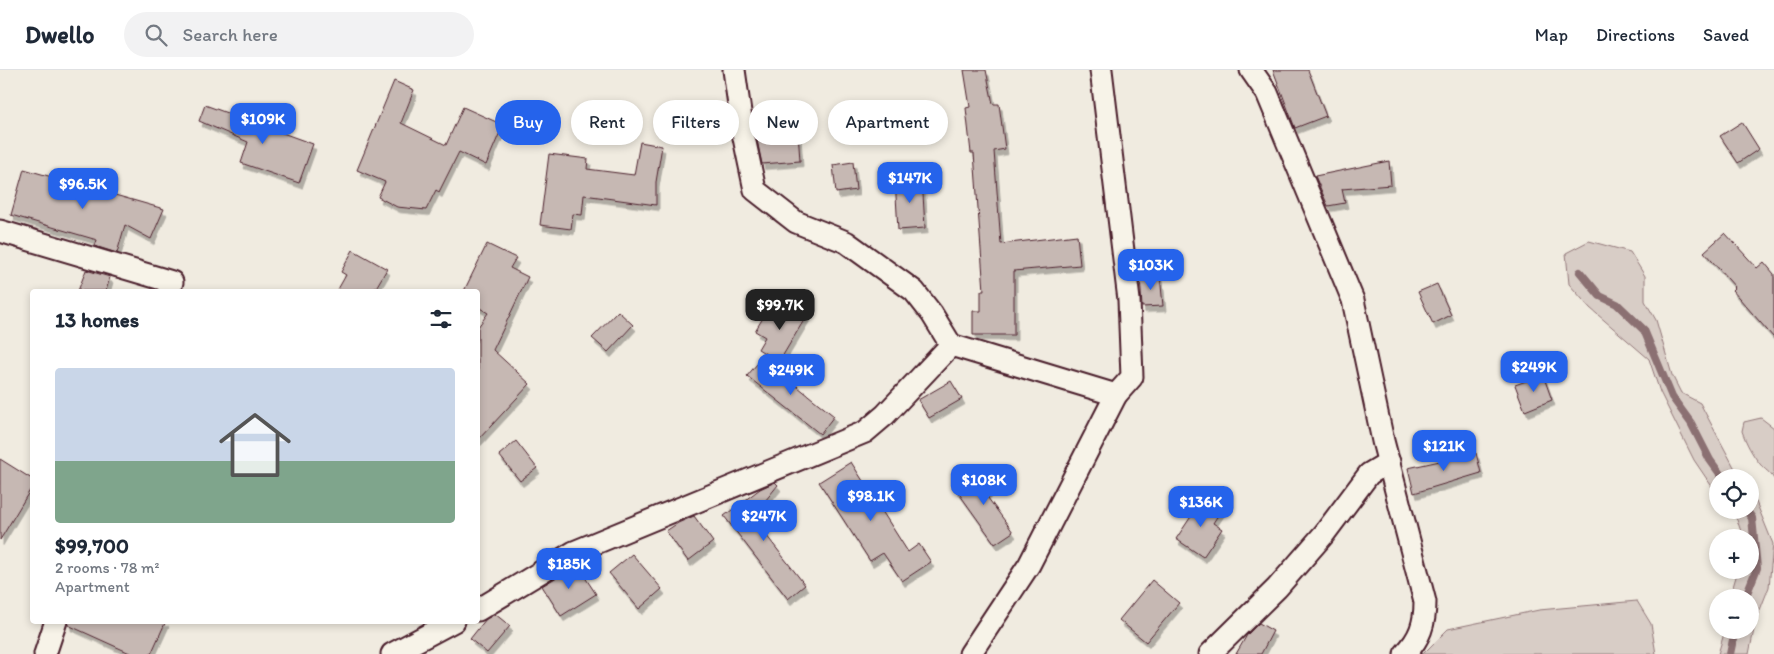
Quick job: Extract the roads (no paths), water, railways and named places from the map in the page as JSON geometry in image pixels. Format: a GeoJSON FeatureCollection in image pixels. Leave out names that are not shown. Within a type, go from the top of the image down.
{"type":"FeatureCollection","features":[{"type":"Feature","properties":{"kind":"street"},"geometry":{"type":"LineString","coordinates":[[734,70],[743,133],[755,190],[796,222],[846,242],[914,291],[932,314],[951,345],[1116,395]]}},
{"type":"Feature","properties":{"kind":"street"},"geometry":{"type":"LineString","coordinates":[[970,654],[1029,565],[1116,395],[1132,377],[1129,300],[1101,70]]}},
{"type":"Feature","properties":{"kind":"street"},"geometry":{"type":"LineString","coordinates":[[1251,70],[1267,93],[1353,300],[1390,462],[1425,602],[1425,622],[1416,643],[1405,654]]}},
{"type":"Feature","properties":{"kind":"street"},"geometry":{"type":"LineString","coordinates":[[0,231],[172,282],[170,289]]}},
{"type":"Feature","properties":{"kind":"street"},"geometry":{"type":"LineString","coordinates":[[480,609],[574,552],[865,432],[885,415],[951,345]]}},
{"type":"Feature","properties":{"kind":"street"},"geometry":{"type":"LineString","coordinates":[[1210,654],[1295,568],[1324,534],[1369,474],[1390,462]]}},
{"type":"Feature","properties":{"kind":"street"},"geometry":{"type":"LineString","coordinates":[[45,654],[55,624]]}},
{"type":"Feature","properties":{"kind":"street"},"geometry":{"type":"LineString","coordinates":[[392,654],[448,624]]}},
{"type":"Feature","properties":{"kind":"waterway"},"geometry":{"type":"LineString","coordinates":[[1580,272],[1600,296],[1617,304],[1644,330],[1672,397],[1691,423],[1716,469]]}},
{"type":"Feature","properties":{"kind":"waterway"},"geometry":{"type":"LineString","coordinates":[[1749,589],[1757,568],[1752,519]]}},
{"type":"Feature","properties":{"kind":"waterway"},"geometry":{"type":"LineString","coordinates":[[1730,654],[1733,639]]}}]}
